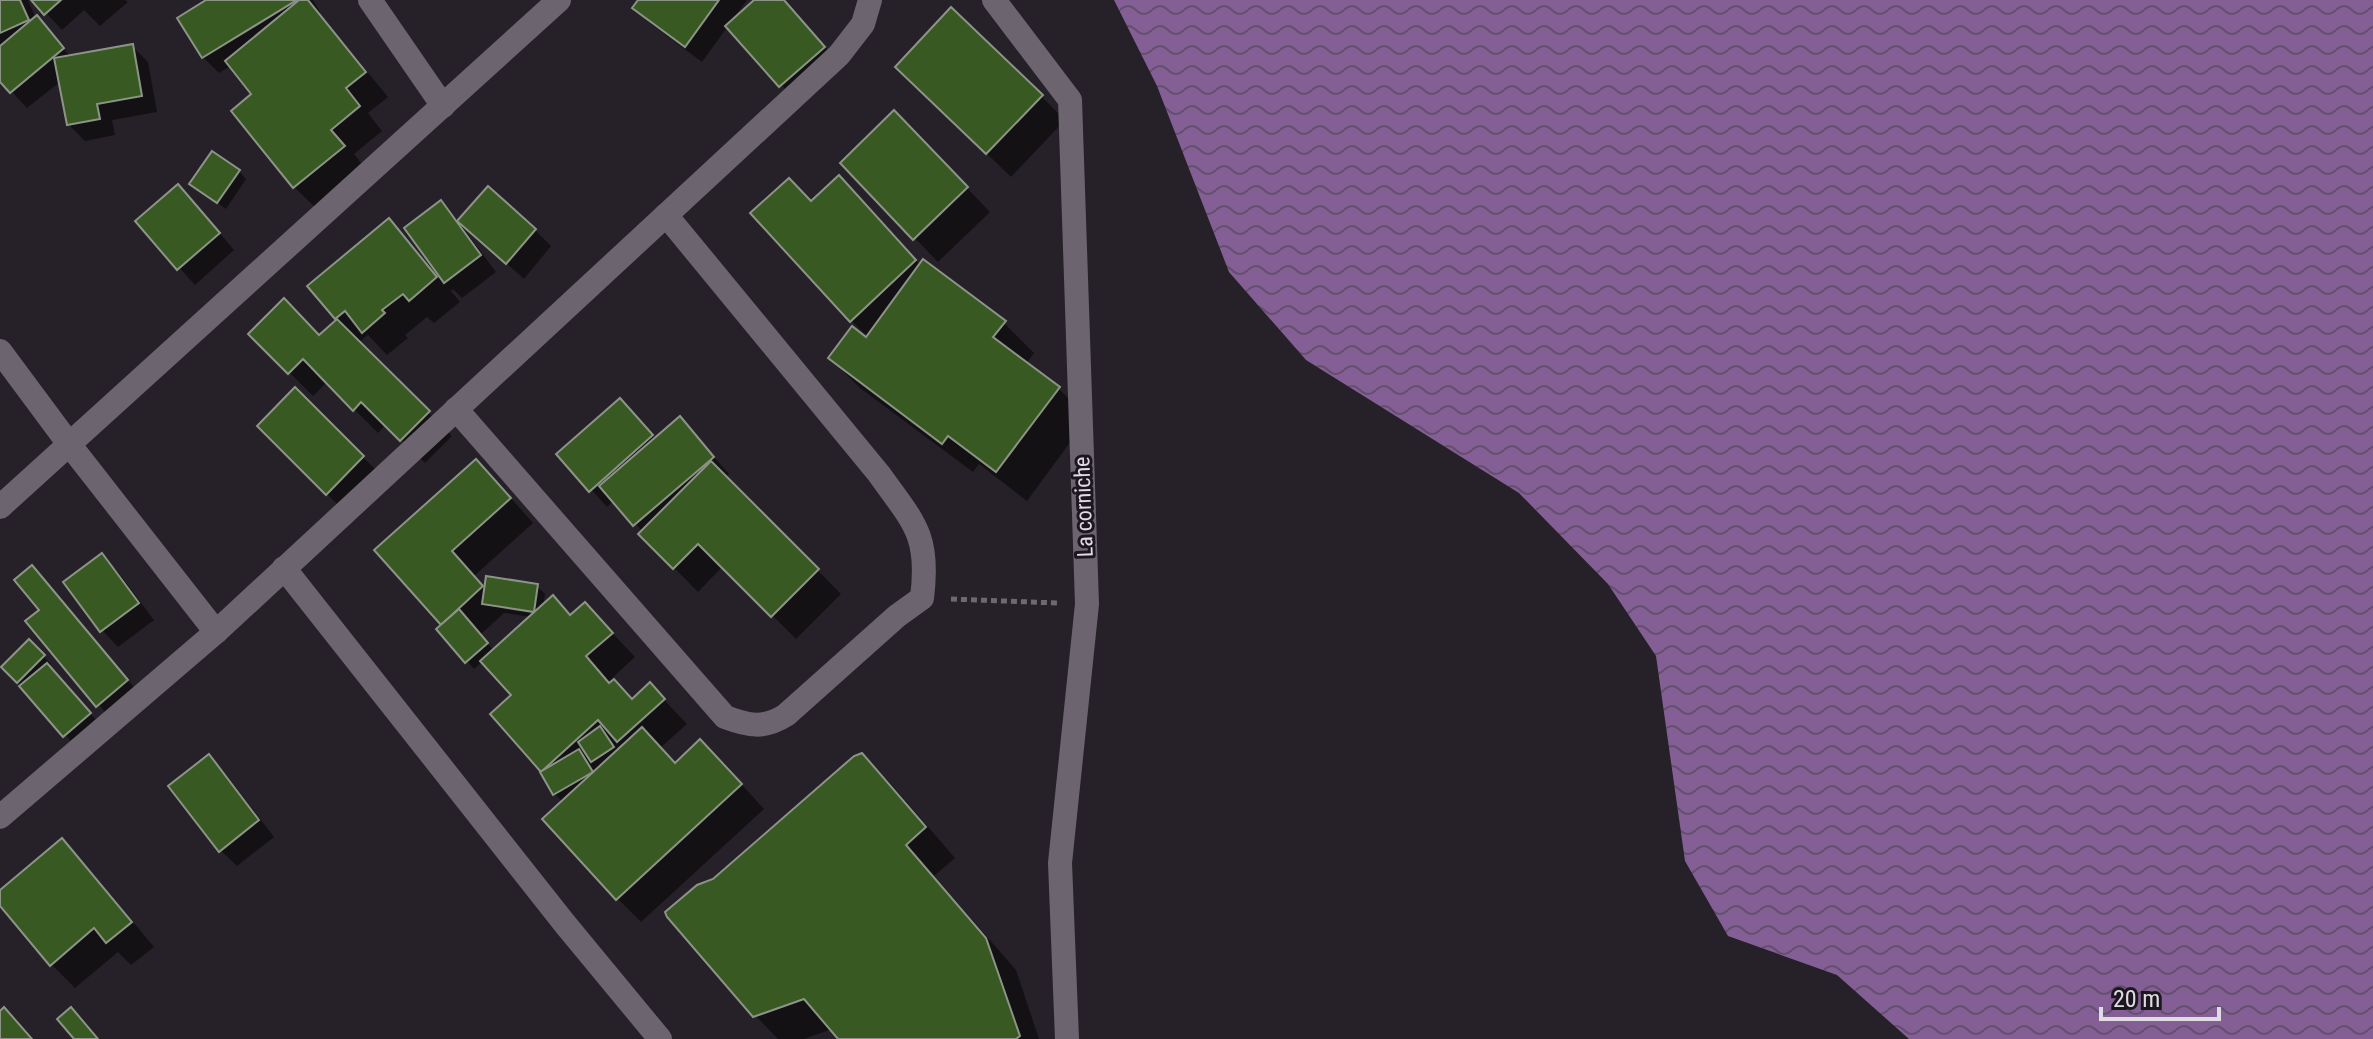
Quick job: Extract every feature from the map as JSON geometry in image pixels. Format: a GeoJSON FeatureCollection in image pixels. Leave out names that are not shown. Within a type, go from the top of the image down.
{"type":"FeatureCollection","features":[{"type":"Feature","properties":{"kind":"street"},"geometry":{"type":"LineString","coordinates":[[370,0],[443,106]]}},
{"type":"Feature","properties":{"kind":"street"},"geometry":{"type":"LineString","coordinates":[[0,507],[559,0]]}},
{"type":"Feature","properties":{"kind":"street"},"geometry":{"type":"LineString","coordinates":[[0,817],[216,632],[839,55],[863,24],[870,0]]}},
{"type":"Feature","properties":{"kind":"street","name":"La corniche"},"geometry":{"type":"LineString","coordinates":[[994,0],[1070,100],[1087,604],[1060,863],[1067,1039]]}},
{"type":"Feature","properties":{"kind":"street"},"geometry":{"type":"LineString","coordinates":[[456,409],[725,717],[749,726],[771,725],[922,598],[926,567],[924,544],[909,516],[879,474],[666,215]]}},
{"type":"Feature","properties":{"kind":"street"},"geometry":{"type":"LineString","coordinates":[[0,351],[216,632]]}},
{"type":"Feature","properties":{"kind":"street"},"geometry":{"type":"LineString","coordinates":[[284,568],[565,924],[660,1039]]}},
{"type":"Feature","properties":{"kind":"path"},"geometry":{"type":"LineString","coordinates":[[922,598],[1087,604]]}},
{"type":"Feature","properties":{"kind":"water"},"geometry":{"type":"Polygon","coordinates":[[[1114,0],[2373,0],[2373,1039],[1909,1039],[1837,975],[1728,936],[1685,861],[1656,656],[1608,584],[1519,493],[1306,360],[1229,272],[1157,86],[1114,0]]]}},
{"type":"Feature","properties":{"kind":"building"},"geometry":{"type":"Polygon","coordinates":[[[0,0],[20,0],[29,20],[0,33],[0,0]]]}},
{"type":"Feature","properties":{"kind":"building"},"geometry":{"type":"Polygon","coordinates":[[[31,0],[61,0],[44,15],[31,0]]]}},
{"type":"Feature","properties":{"kind":"building"},"geometry":{"type":"Polygon","coordinates":[[[206,0],[297,0],[202,58],[177,18],[206,0]]]}},
{"type":"Feature","properties":{"kind":"building"},"geometry":{"type":"Polygon","coordinates":[[[299,0],[308,0],[366,72],[346,88],[360,106],[331,130],[345,146],[293,188],[231,111],[251,94],[225,61],[299,0]]]}},
{"type":"Feature","properties":{"kind":"building"},"geometry":{"type":"Polygon","coordinates":[[[638,0],[719,0],[685,47],[632,8],[638,0]]]}},
{"type":"Feature","properties":{"kind":"building"},"geometry":{"type":"Polygon","coordinates":[[[754,0],[784,0],[825,47],[779,87],[725,26],[754,0]]]}},
{"type":"Feature","properties":{"kind":"building"},"geometry":{"type":"Polygon","coordinates":[[[951,7],[1043,95],[986,154],[895,67],[951,7]]]}},
{"type":"Feature","properties":{"kind":"building"},"geometry":{"type":"Polygon","coordinates":[[[37,15],[64,48],[10,93],[0,82],[0,46],[37,15]]]}},
{"type":"Feature","properties":{"kind":"building"},"geometry":{"type":"Polygon","coordinates":[[[133,44],[142,96],[97,104],[100,119],[67,125],[54,58],[133,44]]]}},
{"type":"Feature","properties":{"kind":"building"},"geometry":{"type":"Polygon","coordinates":[[[894,110],[968,187],[913,240],[840,163],[894,110]]]}},
{"type":"Feature","properties":{"kind":"building"},"geometry":{"type":"Polygon","coordinates":[[[212,151],[240,170],[217,203],[189,184],[212,151]]]}},
{"type":"Feature","properties":{"kind":"building"},"geometry":{"type":"Polygon","coordinates":[[[839,175],[916,260],[850,322],[750,213],[789,178],[811,201],[839,175]]]}},
{"type":"Feature","properties":{"kind":"building"},"geometry":{"type":"Polygon","coordinates":[[[178,184],[220,233],[177,270],[135,221],[178,184]]]}},
{"type":"Feature","properties":{"kind":"building"},"geometry":{"type":"Polygon","coordinates":[[[488,186],[536,229],[506,264],[457,221],[488,186]]]}},
{"type":"Feature","properties":{"kind":"building"},"geometry":{"type":"Polygon","coordinates":[[[441,200],[481,255],[444,283],[404,228],[441,200]]]}},
{"type":"Feature","properties":{"kind":"building"},"geometry":{"type":"Polygon","coordinates":[[[389,218],[437,277],[409,301],[403,294],[382,310],[385,313],[362,333],[345,311],[335,319],[307,286],[389,218]]]}},
{"type":"Feature","properties":{"kind":"building"},"geometry":{"type":"Polygon","coordinates":[[[923,259],[1006,321],[993,337],[1060,387],[996,472],[948,436],[942,444],[828,358],[852,326],[866,337],[923,259]]]}},
{"type":"Feature","properties":{"kind":"building"},"geometry":{"type":"Polygon","coordinates":[[[284,298],[319,335],[337,319],[430,411],[400,441],[361,402],[353,411],[303,359],[288,374],[248,334],[284,298]]]}},
{"type":"Feature","properties":{"kind":"building"},"geometry":{"type":"Polygon","coordinates":[[[295,387],[364,456],[326,495],[257,426],[295,387]]]}},
{"type":"Feature","properties":{"kind":"building"},"geometry":{"type":"Polygon","coordinates":[[[620,398],[653,435],[589,492],[556,454],[620,398]]]}},
{"type":"Feature","properties":{"kind":"building"},"geometry":{"type":"Polygon","coordinates":[[[680,416],[714,457],[633,526],[599,486],[680,416]]]}},
{"type":"Feature","properties":{"kind":"building"},"geometry":{"type":"Polygon","coordinates":[[[476,459],[511,498],[452,551],[483,586],[441,625],[374,550],[476,459]]]}},
{"type":"Feature","properties":{"kind":"building"},"geometry":{"type":"Polygon","coordinates":[[[711,461],[819,569],[771,617],[698,544],[673,569],[638,534],[711,461]]]}},
{"type":"Feature","properties":{"kind":"building"},"geometry":{"type":"Polygon","coordinates":[[[102,553],[139,603],[100,632],[63,582],[102,553]]]}},
{"type":"Feature","properties":{"kind":"building"},"geometry":{"type":"Polygon","coordinates":[[[32,565],[128,680],[96,707],[25,621],[39,610],[14,580],[32,565]]]}},
{"type":"Feature","properties":{"kind":"building"},"geometry":{"type":"Polygon","coordinates":[[[486,576],[538,584],[534,612],[482,604],[486,576]]]}},
{"type":"Feature","properties":{"kind":"building"},"geometry":{"type":"Polygon","coordinates":[[[553,595],[570,615],[585,602],[613,633],[586,656],[609,683],[614,679],[632,699],[650,682],[665,699],[617,742],[598,720],[541,772],[490,714],[511,695],[480,661],[553,595]]]}},
{"type":"Feature","properties":{"kind":"building"},"geometry":{"type":"Polygon","coordinates":[[[459,609],[488,643],[465,663],[436,629],[459,609]]]}},
{"type":"Feature","properties":{"kind":"building"},"geometry":{"type":"Polygon","coordinates":[[[29,639],[45,655],[17,683],[1,667],[29,639]]]}},
{"type":"Feature","properties":{"kind":"building"},"geometry":{"type":"Polygon","coordinates":[[[47,663],[91,713],[63,737],[19,686],[47,663]]]}},
{"type":"Feature","properties":{"kind":"building"},"geometry":{"type":"Polygon","coordinates":[[[600,726],[614,747],[591,762],[578,742],[600,726]]]}},
{"type":"Feature","properties":{"kind":"building"},"geometry":{"type":"Polygon","coordinates":[[[642,727],[675,763],[700,739],[742,784],[616,900],[542,819],[642,727]]]}},
{"type":"Feature","properties":{"kind":"building"},"geometry":{"type":"Polygon","coordinates":[[[579,749],[593,772],[553,795],[540,772],[579,749]]]}},
{"type":"Feature","properties":{"kind":"building"},"geometry":{"type":"Polygon","coordinates":[[[862,753],[926,827],[906,845],[986,938],[1020,1036],[1016,1039],[838,1039],[804,999],[753,1017],[667,917],[665,912],[697,885],[713,879],[854,756],[862,753]]]}},
{"type":"Feature","properties":{"kind":"building"},"geometry":{"type":"Polygon","coordinates":[[[209,754],[259,820],[219,852],[168,786],[209,754]]]}},
{"type":"Feature","properties":{"kind":"building"},"geometry":{"type":"Polygon","coordinates":[[[62,838],[132,922],[106,943],[94,928],[50,966],[0,906],[0,890],[62,838]]]}},
{"type":"Feature","properties":{"kind":"building"},"geometry":{"type":"Polygon","coordinates":[[[4,1007],[32,1039],[0,1039],[0,1011],[4,1007]]]}},
{"type":"Feature","properties":{"kind":"building"},"geometry":{"type":"Polygon","coordinates":[[[71,1007],[98,1039],[74,1039],[57,1019],[71,1007]]]}}]}
